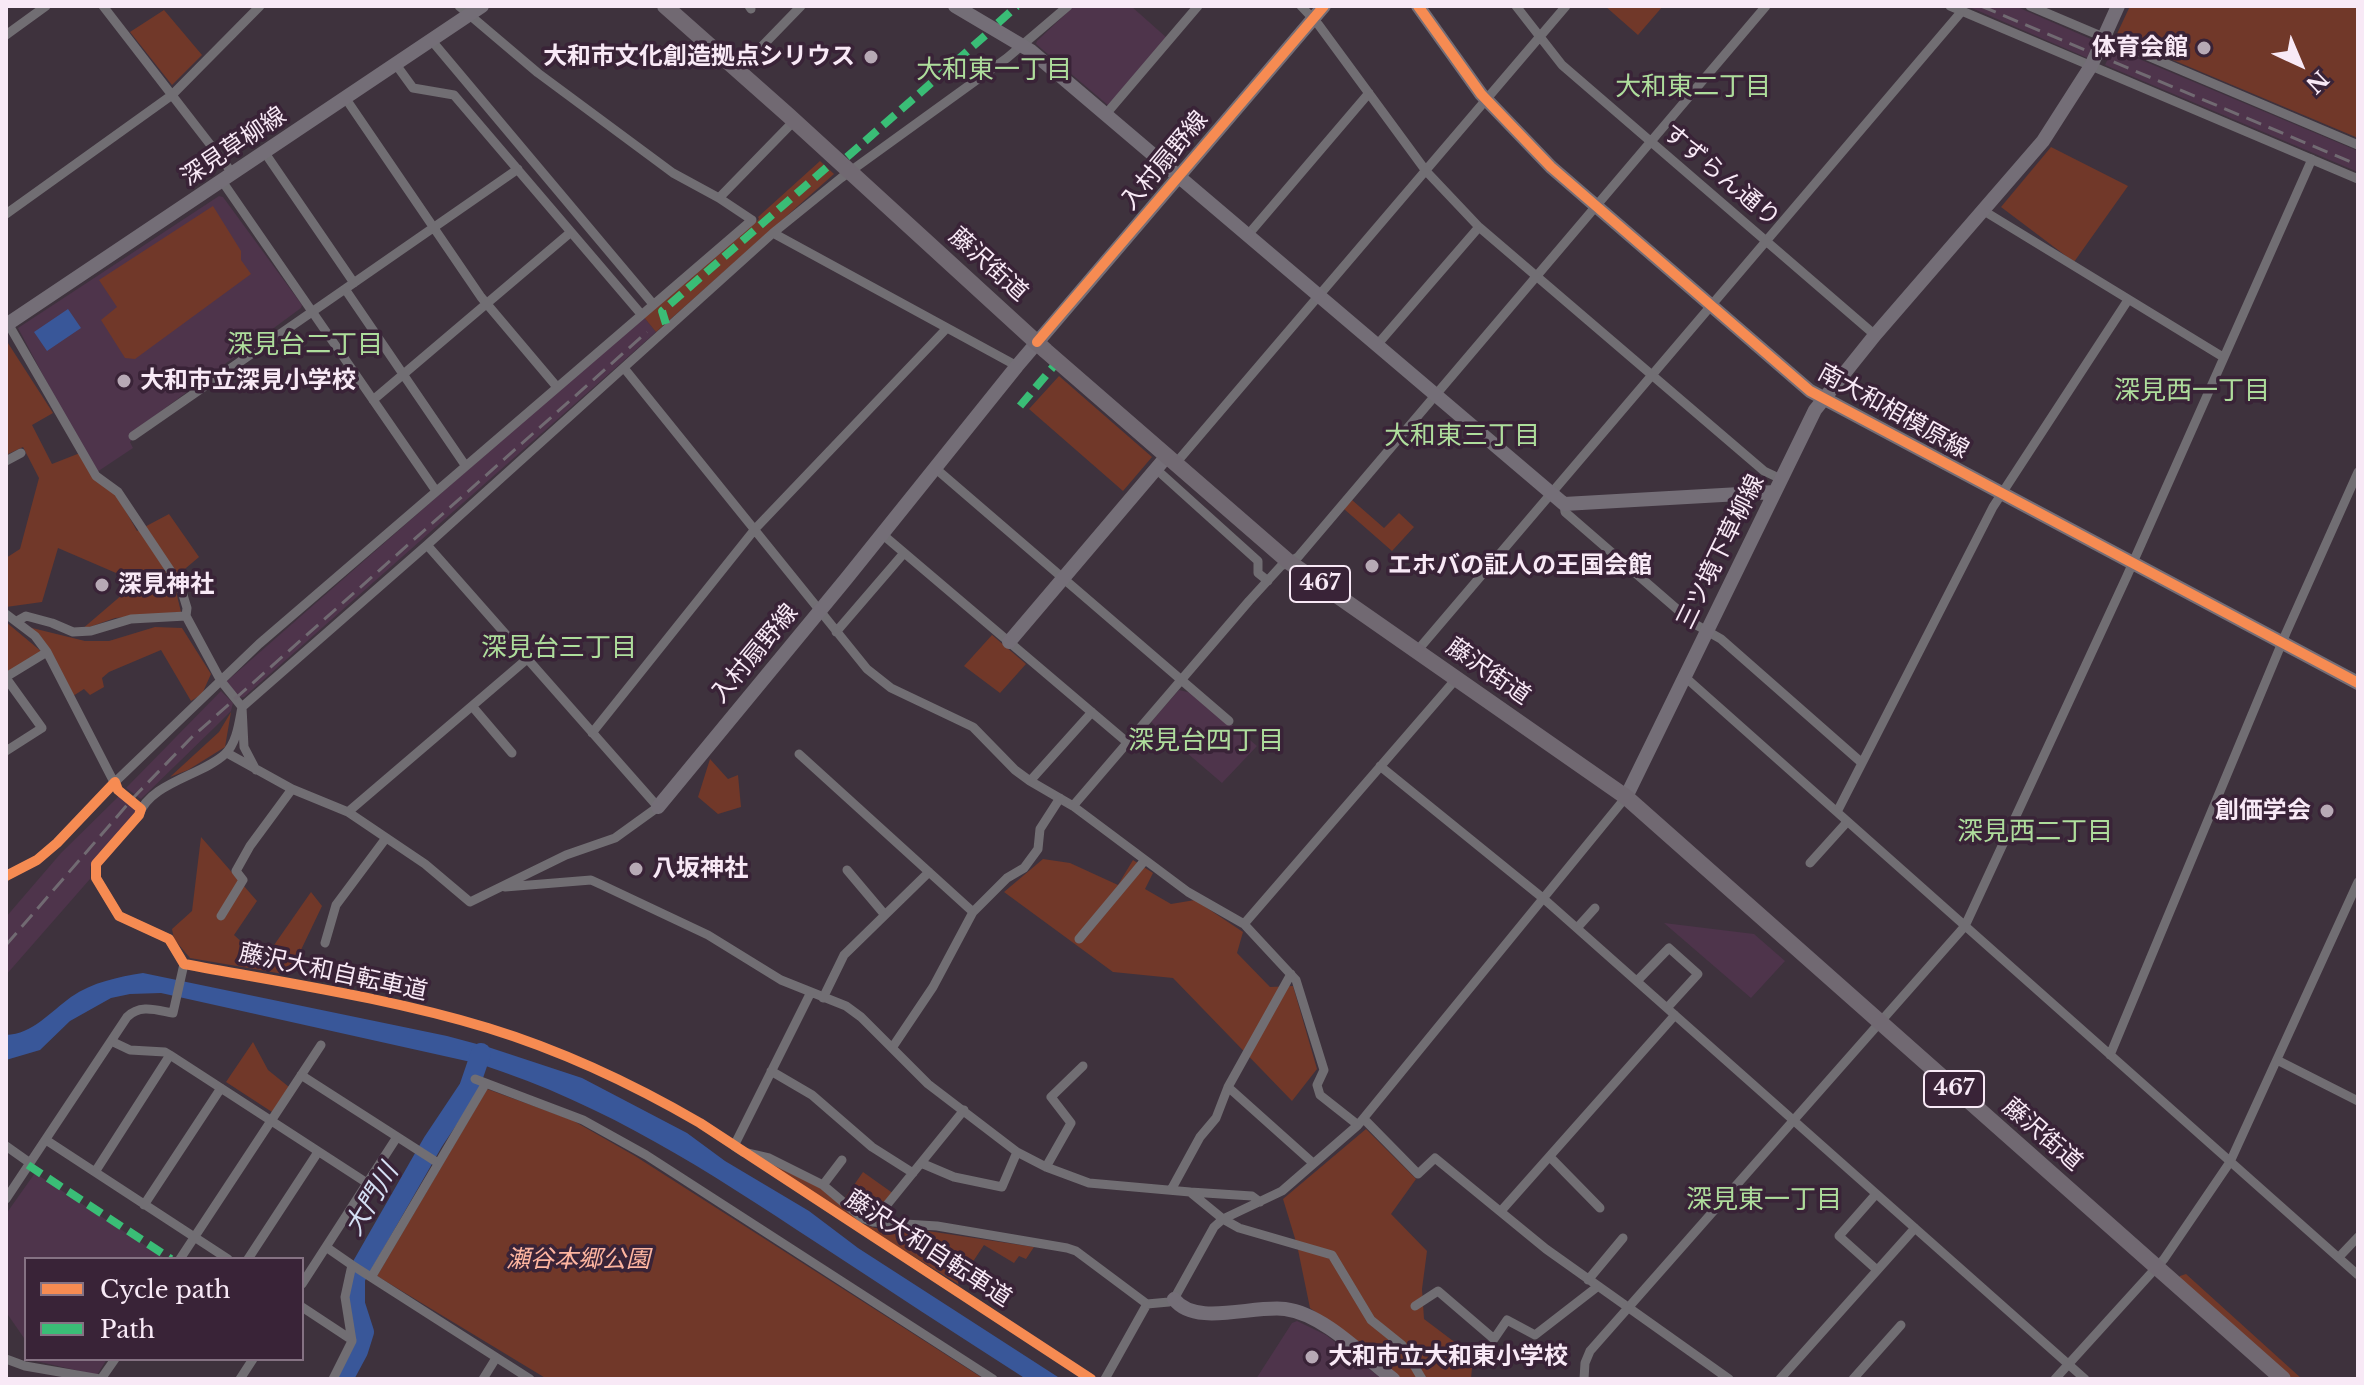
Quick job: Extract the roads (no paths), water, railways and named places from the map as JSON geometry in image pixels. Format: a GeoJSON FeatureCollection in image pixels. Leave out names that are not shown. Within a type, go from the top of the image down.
{"type":"FeatureCollection","features":[{"type":"Feature","properties":{"kind":"highway","name":"藤沢街道"},"geometry":{"type":"LineString","coordinates":[[665,6],[1167,463],[1289,562],[1626,797],[2283,1379]]}},
{"type":"Feature","properties":{"kind":"street"},"geometry":{"type":"LineString","coordinates":[[6,35],[46,6]]}},
{"type":"Feature","properties":{"kind":"street"},"geometry":{"type":"LineString","coordinates":[[103,6],[172,95],[312,312],[436,491]]}},
{"type":"Feature","properties":{"kind":"street"},"geometry":{"type":"LineString","coordinates":[[6,214],[172,95],[260,6]]}},
{"type":"Feature","properties":{"kind":"street","name":"深見草柳線"},"geometry":{"type":"LineString","coordinates":[[7,323],[397,66],[432,41],[464,10],[482,6]]}},
{"type":"Feature","properties":{"kind":"street"},"geometry":{"type":"LineString","coordinates":[[738,71],[801,6]]}},
{"type":"Feature","properties":{"kind":"street"},"geometry":{"type":"LineString","coordinates":[[955,6],[1023,45],[1106,114],[1564,504],[1565,512],[1693,623],[1721,639],[1862,763]]}},
{"type":"Feature","properties":{"kind":"street"},"geometry":{"type":"LineString","coordinates":[[6,1199],[132,1012],[147,1009],[173,1013],[184,964],[169,939],[119,916],[96,878],[96,864],[141,809],[165,787],[227,753],[236,734],[242,707],[773,233],[849,172],[1023,45],[1068,6]]}},
{"type":"Feature","properties":{"kind":"street"},"geometry":{"type":"LineString","coordinates":[[1106,114],[1198,6]]}},
{"type":"Feature","properties":{"kind":"street"},"geometry":{"type":"LineString","coordinates":[[1301,6],[1314,18],[1426,171],[1479,227],[1778,486]]}},
{"type":"Feature","properties":{"kind":"street","name":"入村扇野線"},"geometry":{"type":"LineString","coordinates":[[658,807],[1017,366],[1324,6]]}},
{"type":"Feature","properties":{"kind":"street","name":"南大和相模原線"},"geometry":{"type":"LineString","coordinates":[[1418,6],[1487,100],[1551,167],[1822,399],[2358,683]]}},
{"type":"Feature","properties":{"kind":"street","name":"すずらん通り"},"geometry":{"type":"LineString","coordinates":[[1516,6],[1562,65],[1875,335]]}},
{"type":"Feature","properties":{"kind":"street"},"geometry":{"type":"LineString","coordinates":[[1009,642],[1063,578],[1319,296],[1566,6]]}},
{"type":"Feature","properties":{"kind":"street"},"geometry":{"type":"LineString","coordinates":[[1073,806],[1268,581],[1298,557],[1766,6]]}},
{"type":"Feature","properties":{"kind":"street"},"geometry":{"type":"LineString","coordinates":[[1950,6],[2358,179]]}},
{"type":"Feature","properties":{"kind":"street"},"geometry":{"type":"LineString","coordinates":[[2030,6],[2358,145]]}},
{"type":"Feature","properties":{"kind":"street","name":"三ツ境下草柳線"},"geometry":{"type":"LineString","coordinates":[[1223,1219],[1282,1191],[1361,1122],[1626,797],[1822,399],[2043,141],[2091,66],[2118,6]]}},
{"type":"Feature","properties":{"kind":"street"},"geometry":{"type":"LineString","coordinates":[[6,876],[37,860],[57,843],[115,782],[259,644],[752,220],[661,164],[538,73],[464,10]]}},
{"type":"Feature","properties":{"kind":"street"},"geometry":{"type":"LineString","coordinates":[[1417,651],[1962,11]]}},
{"type":"Feature","properties":{"kind":"street"},"geometry":{"type":"LineString","coordinates":[[432,41],[653,304]]}},
{"type":"Feature","properties":{"kind":"street"},"geometry":{"type":"LineString","coordinates":[[397,66],[413,88],[454,95],[641,314]]}},
{"type":"Feature","properties":{"kind":"street"},"geometry":{"type":"LineString","coordinates":[[1247,236],[1369,93]]}},
{"type":"Feature","properties":{"kind":"street"},"geometry":{"type":"LineString","coordinates":[[346,99],[486,303],[557,387]]}},
{"type":"Feature","properties":{"kind":"street"},"geometry":{"type":"LineString","coordinates":[[719,198],[794,121]]}},
{"type":"Feature","properties":{"kind":"street"},"geometry":{"type":"LineString","coordinates":[[265,153],[354,283]]}},
{"type":"Feature","properties":{"kind":"street"},"geometry":{"type":"LineString","coordinates":[[1584,1379],[1590,1351],[1965,926],[2312,159]]}},
{"type":"Feature","properties":{"kind":"street"},"geometry":{"type":"LineString","coordinates":[[133,436],[518,169]]}},
{"type":"Feature","properties":{"kind":"street"},"geometry":{"type":"LineString","coordinates":[[1984,211],[2223,357]]}},
{"type":"Feature","properties":{"kind":"street"},"geometry":{"type":"LineString","coordinates":[[1377,345],[1479,227]]}},
{"type":"Feature","properties":{"kind":"street"},"geometry":{"type":"LineString","coordinates":[[373,400],[571,232]]}},
{"type":"Feature","properties":{"kind":"street"},"geometry":{"type":"LineString","coordinates":[[773,233],[1017,366]]}},
{"type":"Feature","properties":{"kind":"street"},"geometry":{"type":"LineString","coordinates":[[345,289],[465,465]]}},
{"type":"Feature","properties":{"kind":"street"},"geometry":{"type":"LineString","coordinates":[[1837,812],[2001,494],[2128,300]]}},
{"type":"Feature","properties":{"kind":"street"},"geometry":{"type":"LineString","coordinates":[[7,323],[96,476],[118,492],[180,585],[187,608],[186,616],[221,681],[242,707],[244,747],[257,771]]}},
{"type":"Feature","properties":{"kind":"street"},"geometry":{"type":"LineString","coordinates":[[592,733],[755,529],[947,328]]}},
{"type":"Feature","properties":{"kind":"street"},"geometry":{"type":"LineString","coordinates":[[624,368],[867,669],[891,688],[973,727],[1030,781],[1073,806],[1188,892],[1244,924],[1296,980],[1324,1070],[1317,1085],[1320,1095],[1361,1122],[1418,1174],[1435,1158],[1597,1287],[1729,1379]]}},
{"type":"Feature","properties":{"kind":"street"},"geometry":{"type":"LineString","coordinates":[[6,461],[21,453]]}},
{"type":"Feature","properties":{"kind":"street"},"geometry":{"type":"LineString","coordinates":[[1167,463],[1258,561],[1258,573],[1268,581]]}},
{"type":"Feature","properties":{"kind":"street"},"geometry":{"type":"LineString","coordinates":[[935,468],[1229,721]]}},
{"type":"Feature","properties":{"kind":"street"},"geometry":{"type":"LineString","coordinates":[[2110,1055],[2282,643],[2358,472]]}},
{"type":"Feature","properties":{"kind":"street"},"geometry":{"type":"LineString","coordinates":[[1564,504],[1778,486]]}},
{"type":"Feature","properties":{"kind":"street"},"geometry":{"type":"LineString","coordinates":[[882,534],[1128,743]]}},
{"type":"Feature","properties":{"kind":"street"},"geometry":{"type":"LineString","coordinates":[[227,753],[292,789],[348,812],[425,864],[470,902],[566,855],[615,838],[658,807],[427,545]]}},
{"type":"Feature","properties":{"kind":"street"},"geometry":{"type":"LineString","coordinates":[[836,632],[904,553]]}},
{"type":"Feature","properties":{"kind":"street"},"geometry":{"type":"LineString","coordinates":[[6,614],[35,636],[47,652],[118,790],[141,809]]}},
{"type":"Feature","properties":{"kind":"street"},"geometry":{"type":"LineString","coordinates":[[17,621],[26,616],[73,632],[91,631],[131,619],[186,616]]}},
{"type":"Feature","properties":{"kind":"street"},"geometry":{"type":"LineString","coordinates":[[6,751],[42,728],[6,677],[47,652]]}},
{"type":"Feature","properties":{"kind":"street"},"geometry":{"type":"LineString","coordinates":[[348,812],[527,659]]}},
{"type":"Feature","properties":{"kind":"street"},"geometry":{"type":"LineString","coordinates":[[1685,677],[2358,1275]]}},
{"type":"Feature","properties":{"kind":"street"},"geometry":{"type":"LineString","coordinates":[[1244,924],[1456,679]]}},
{"type":"Feature","properties":{"kind":"street"},"geometry":{"type":"LineString","coordinates":[[472,706],[512,753]]}},
{"type":"Feature","properties":{"kind":"street"},"geometry":{"type":"LineString","coordinates":[[1030,781],[1092,712]]}},
{"type":"Feature","properties":{"kind":"street"},"geometry":{"type":"LineString","coordinates":[[799,754],[973,912]]}},
{"type":"Feature","properties":{"kind":"street"},"geometry":{"type":"LineString","coordinates":[[1380,766],[1544,899],[2085,1379]]}},
{"type":"Feature","properties":{"kind":"street"},"geometry":{"type":"LineString","coordinates":[[221,916],[243,880],[236,871],[250,846],[292,789]]}},
{"type":"Feature","properties":{"kind":"street"},"geometry":{"type":"LineString","coordinates":[[892,1048],[933,987],[973,912],[1007,878],[1024,868],[1038,849],[1040,829],[1060,798]]}},
{"type":"Feature","properties":{"kind":"street"},"geometry":{"type":"LineString","coordinates":[[1810,863],[1847,822]]}},
{"type":"Feature","properties":{"kind":"street"},"geometry":{"type":"LineString","coordinates":[[325,943],[336,905],[386,838]]}},
{"type":"Feature","properties":{"kind":"street"},"geometry":{"type":"LineString","coordinates":[[1079,939],[1145,860]]}},
{"type":"Feature","properties":{"kind":"street"},"geometry":{"type":"LineString","coordinates":[[847,870],[885,915]]}},
{"type":"Feature","properties":{"kind":"street"},"geometry":{"type":"LineString","coordinates":[[823,998],[844,955],[929,872]]}},
{"type":"Feature","properties":{"kind":"street"},"geometry":{"type":"LineString","coordinates":[[505,887],[591,880],[708,935],[781,980],[853,1012],[928,1084],[1017,1152],[1046,1167],[1089,1183],[1252,1196],[1260,1202]]}},
{"type":"Feature","properties":{"kind":"street"},"geometry":{"type":"LineString","coordinates":[[2055,1379],[2157,1268],[2230,1162],[2358,882]]}},
{"type":"Feature","properties":{"kind":"street"},"geometry":{"type":"LineString","coordinates":[[1577,928],[1595,908]]}},
{"type":"Feature","properties":{"kind":"street"},"geometry":{"type":"LineString","coordinates":[[1501,1211],[1671,1012],[1698,974],[1669,948],[1637,981]]}},
{"type":"Feature","properties":{"kind":"street"},"geometry":{"type":"LineString","coordinates":[[1171,1190],[1200,1137],[1216,1118],[1228,1087],[1291,974]]}},
{"type":"Feature","properties":{"kind":"street"},"geometry":{"type":"LineString","coordinates":[[810,994],[734,1146],[743,1152],[769,1158],[823,1185],[862,1218],[873,1222],[937,1226],[1067,1248],[1076,1251],[1147,1304],[1174,1299],[1209,1233],[1223,1219]]}},
{"type":"Feature","properties":{"kind":"street"},"geometry":{"type":"LineString","coordinates":[[111,1041],[130,1050],[165,1052],[367,1183]]}},
{"type":"Feature","properties":{"kind":"street"},"geometry":{"type":"LineString","coordinates":[[181,1257],[321,1045]]}},
{"type":"Feature","properties":{"kind":"street"},"geometry":{"type":"LineString","coordinates":[[95,1172],[170,1055]]}},
{"type":"Feature","properties":{"kind":"street"},"geometry":{"type":"LineString","coordinates":[[2277,1060],[2358,1101]]}},
{"type":"Feature","properties":{"kind":"street"},"geometry":{"type":"LineString","coordinates":[[1046,1167],[1071,1123],[1051,1097],[1083,1066]]}},
{"type":"Feature","properties":{"kind":"street"},"geometry":{"type":"LineString","coordinates":[[771,1071],[812,1095],[872,1147],[913,1173]]}},
{"type":"Feature","properties":{"kind":"street"},"geometry":{"type":"LineString","coordinates":[[301,1075],[430,1158]]}},
{"type":"Feature","properties":{"kind":"street"},"geometry":{"type":"LineString","coordinates":[[475,1079],[583,1120],[646,1155],[993,1379]]}},
{"type":"Feature","properties":{"kind":"street"},"geometry":{"type":"LineString","coordinates":[[333,1379],[352,1340],[345,1297],[430,1158],[486,1083]]}},
{"type":"Feature","properties":{"kind":"street"},"geometry":{"type":"LineString","coordinates":[[1228,1087],[1313,1163]]}},
{"type":"Feature","properties":{"kind":"street"},"geometry":{"type":"LineString","coordinates":[[144,1205],[221,1088]]}},
{"type":"Feature","properties":{"kind":"street"},"geometry":{"type":"LineString","coordinates":[[873,1222],[964,1110]]}},
{"type":"Feature","properties":{"kind":"street"},"geometry":{"type":"LineString","coordinates":[[304,1281],[397,1137]]}},
{"type":"Feature","properties":{"kind":"street"},"geometry":{"type":"LineString","coordinates":[[46,1140],[225,1257]]}},
{"type":"Feature","properties":{"kind":"street"},"geometry":{"type":"LineString","coordinates":[[6,1146],[30,1163]]}},
{"type":"Feature","properties":{"kind":"street"},"geometry":{"type":"LineString","coordinates":[[249,1257],[318,1152]]}},
{"type":"Feature","properties":{"kind":"street"},"geometry":{"type":"LineString","coordinates":[[921,1163],[954,1177],[1002,1187],[1017,1152]]}},
{"type":"Feature","properties":{"kind":"street"},"geometry":{"type":"LineString","coordinates":[[1550,1157],[1600,1208]]}},
{"type":"Feature","properties":{"kind":"street"},"geometry":{"type":"LineString","coordinates":[[823,1185],[842,1160]]}},
{"type":"Feature","properties":{"kind":"street"},"geometry":{"type":"LineString","coordinates":[[1190,1192],[1239,1228],[1332,1255],[1371,1320],[1402,1345],[1422,1379]]}},
{"type":"Feature","properties":{"kind":"street"},"geometry":{"type":"LineString","coordinates":[[1876,1194],[1839,1236],[1877,1270]]}},
{"type":"Feature","properties":{"kind":"street"},"geometry":{"type":"LineString","coordinates":[[1780,1379],[1915,1228]]}},
{"type":"Feature","properties":{"kind":"street"},"geometry":{"type":"LineString","coordinates":[[2339,1257],[2358,1237]]}},
{"type":"Feature","properties":{"kind":"street"},"geometry":{"type":"LineString","coordinates":[[1588,1280],[1623,1238]]}},
{"type":"Feature","properties":{"kind":"street"},"geometry":{"type":"LineString","coordinates":[[326,1247],[530,1379]]}},
{"type":"Feature","properties":{"kind":"street"},"geometry":{"type":"LineString","coordinates":[[1415,1306],[1438,1291],[1494,1339],[1507,1320],[1535,1335],[1597,1287]]}},
{"type":"Feature","properties":{"kind":"street"},"geometry":{"type":"LineString","coordinates":[[1174,1299],[1185,1311],[1199,1314],[1256,1309],[1294,1311],[1334,1331],[1393,1379]]}},
{"type":"Feature","properties":{"kind":"street"},"geometry":{"type":"LineString","coordinates":[[1105,1379],[1147,1304]]}},
{"type":"Feature","properties":{"kind":"street"},"geometry":{"type":"LineString","coordinates":[[304,1308],[352,1340]]}},
{"type":"Feature","properties":{"kind":"street"},"geometry":{"type":"LineString","coordinates":[[1853,1379],[1901,1325]]}},
{"type":"Feature","properties":{"kind":"street"},"geometry":{"type":"LineString","coordinates":[[483,1379],[496,1358]]}},
{"type":"Feature","properties":{"kind":"street"},"geometry":{"type":"LineString","coordinates":[[6,1359],[25,1366],[100,1379],[114,1361]]}},
{"type":"Feature","properties":{"kind":"street"},"geometry":{"type":"LineString","coordinates":[[240,1379],[252,1361]]}},
{"type":"Feature","properties":{"kind":"street"},"geometry":{"type":"LineString","coordinates":[[25,1366],[34,1379]]}},
{"type":"Feature","properties":{"kind":"water"},"geometry":{"type":"Polygon","coordinates":[[[68,309],[81,328],[47,351],[34,332],[68,309]]]}},
{"type":"Feature","properties":{"kind":"water"},"geometry":{"type":"Polygon","coordinates":[[[143,973],[447,1036],[582,1078],[687,1133],[725,1161],[809,1211],[858,1248],[1061,1379],[1026,1379],[696,1165],[571,1099],[480,1064],[161,993],[111,998],[70,1021],[40,1050],[6,1060],[6,1035],[25,1031],[88,987],[143,973]]]}},
{"type":"Feature","properties":{"kind":"waterway","name":"大門川"},"geometry":{"type":"LineString","coordinates":[[343,1379],[364,1332],[355,1304],[355,1278],[433,1142],[469,1088],[481,1053]]}},
{"type":"Feature","properties":{"kind":"railway"},"geometry":{"type":"LineString","coordinates":[[1981,6],[2358,165]]}},
{"type":"Feature","properties":{"kind":"railway"},"geometry":{"type":"LineString","coordinates":[[6,945],[134,797],[191,738],[647,332]]}},
{"type":"Feature","properties":{"kind":"place","name":"体育会館"},"geometry":{"type":"Point","coordinates":[2204,48]}},
{"type":"Feature","properties":{"kind":"place","name":"大和市文化創造拠点シリウス"},"geometry":{"type":"Point","coordinates":[871,57]}},
{"type":"Feature","properties":{"kind":"place","name":"大和市立深見小学校"},"geometry":{"type":"Point","coordinates":[124,381]}},
{"type":"Feature","properties":{"kind":"place","name":"エホバの証人の王国会館"},"geometry":{"type":"Point","coordinates":[1372,566]}},
{"type":"Feature","properties":{"kind":"place","name":"深見神社"},"geometry":{"type":"Point","coordinates":[102,585]}},
{"type":"Feature","properties":{"kind":"place","name":"創価学会"},"geometry":{"type":"Point","coordinates":[2327,811]}},
{"type":"Feature","properties":{"kind":"place","name":"八坂神社"},"geometry":{"type":"Point","coordinates":[636,869]}},
{"type":"Feature","properties":{"kind":"place","name":"大和市立大和東小学校"},"geometry":{"type":"Point","coordinates":[1312,1357]}},
{"type":"Feature","properties":{"kind":"district","name":"大和東一丁目"},"geometry":{"type":"Point","coordinates":[994,71]}},
{"type":"Feature","properties":{"kind":"district","name":"大和東二丁目"},"geometry":{"type":"Point","coordinates":[1693,88]}},
{"type":"Feature","properties":{"kind":"district","name":"深見台二丁目"},"geometry":{"type":"Point","coordinates":[305,346]}},
{"type":"Feature","properties":{"kind":"district","name":"深見西一丁目"},"geometry":{"type":"Point","coordinates":[2192,392]}},
{"type":"Feature","properties":{"kind":"district","name":"大和東三丁目"},"geometry":{"type":"Point","coordinates":[1462,437]}},
{"type":"Feature","properties":{"kind":"district","name":"深見台三丁目"},"geometry":{"type":"Point","coordinates":[559,649]}},
{"type":"Feature","properties":{"kind":"district","name":"深見台四丁目"},"geometry":{"type":"Point","coordinates":[1206,742]}},
{"type":"Feature","properties":{"kind":"district","name":"深見西二丁目"},"geometry":{"type":"Point","coordinates":[2035,833]}},
{"type":"Feature","properties":{"kind":"district","name":"深見東一丁目"},"geometry":{"type":"Point","coordinates":[1764,1201]}},
{"type":"Feature","properties":{"kind":"park label","name":"瀬谷本郷公園"},"geometry":{"type":"Point","coordinates":[578,1260]}}]}
